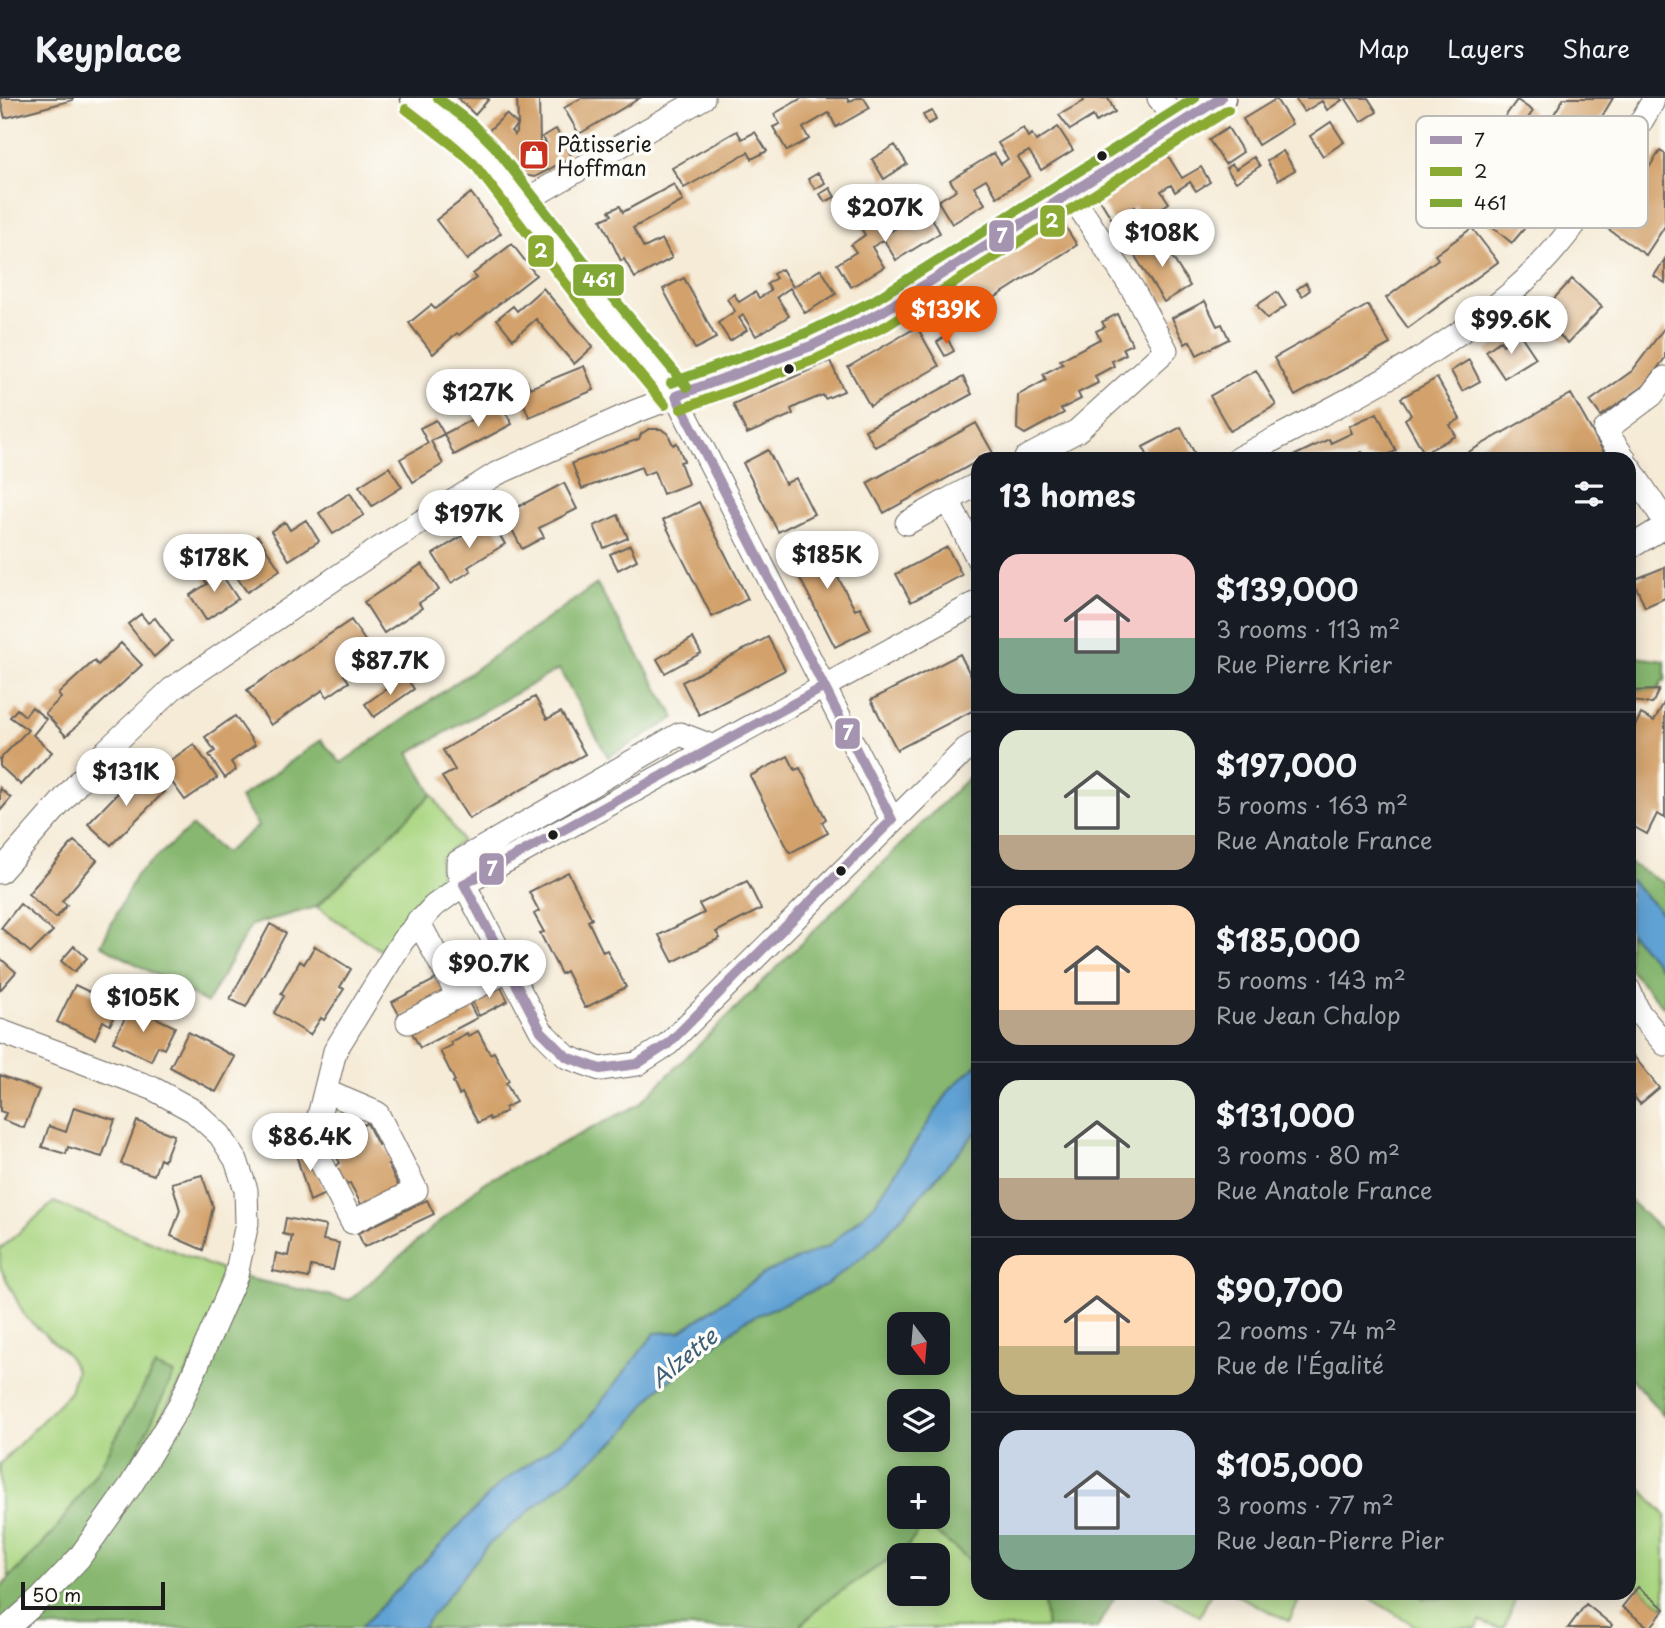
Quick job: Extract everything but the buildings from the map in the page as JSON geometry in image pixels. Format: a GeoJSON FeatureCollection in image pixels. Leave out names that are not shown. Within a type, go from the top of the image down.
{"type":"FeatureCollection","features":[{"type":"Feature","properties":{"kind":"main road"},"geometry":{"type":"LineString","coordinates":[[415,98],[463,135],[502,176],[676,396],[811,346],[880,313],[1221,98]]}},
{"type":"Feature","properties":{"kind":"street"},"geometry":{"type":"LineString","coordinates":[[521,203],[703,98]]}},
{"type":"Feature","properties":{"kind":"street"},"geometry":{"type":"LineString","coordinates":[[1159,98],[1180,125]]}},
{"type":"Feature","properties":{"kind":"street"},"geometry":{"type":"LineString","coordinates":[[1645,116],[1653,98]]}},
{"type":"Feature","properties":{"kind":"street"},"geometry":{"type":"LineString","coordinates":[[1037,452],[1077,431],[1166,350],[1132,288],[1070,193]]}},
{"type":"Feature","properties":{"kind":"street"},"geometry":{"type":"LineString","coordinates":[[1250,452],[1436,350],[1512,293],[1570,228]]}},
{"type":"Feature","properties":{"kind":"street"},"geometry":{"type":"LineString","coordinates":[[1620,452],[1605,430],[1653,395],[1665,378]]}},
{"type":"Feature","properties":{"kind":"street"},"geometry":{"type":"LineString","coordinates":[[0,872],[107,750],[172,689],[377,550],[496,474],[676,396],[892,820]]}},
{"type":"Feature","properties":{"kind":"street"},"geometry":{"type":"LineString","coordinates":[[1636,478],[1665,521]]}},
{"type":"Feature","properties":{"kind":"street"},"geometry":{"type":"LineString","coordinates":[[907,523],[971,488]]}},
{"type":"Feature","properties":{"kind":"street"},"geometry":{"type":"LineString","coordinates":[[948,500],[971,545]]}},
{"type":"Feature","properties":{"kind":"street"},"geometry":{"type":"LineString","coordinates":[[1636,544],[1665,526]]}},
{"type":"Feature","properties":{"kind":"street"},"geometry":{"type":"LineString","coordinates":[[971,606],[714,747],[680,734],[458,862],[458,871],[541,1031],[567,1056],[600,1069],[637,1064],[668,1044],[892,820],[971,746]]}},
{"type":"Feature","properties":{"kind":"street"},"geometry":{"type":"LineString","coordinates":[[325,1091],[377,1113],[416,1191],[352,1222],[312,1144],[325,1091],[335,1051],[418,921],[464,884]]}},
{"type":"Feature","properties":{"kind":"street"},"geometry":{"type":"LineString","coordinates":[[418,921],[458,996]]}},
{"type":"Feature","properties":{"kind":"street"},"geometry":{"type":"LineString","coordinates":[[408,1022],[494,978]]}},
{"type":"Feature","properties":{"kind":"street"},"geometry":{"type":"LineString","coordinates":[[1636,1006],[1665,1044]]}},
{"type":"Feature","properties":{"kind":"street"},"geometry":{"type":"LineString","coordinates":[[0,1031],[152,1088],[194,1111],[219,1135],[236,1160],[246,1190],[247,1223],[236,1276],[173,1415],[131,1485],[79,1558],[42,1597],[7,1628]]}},
{"type":"Feature","properties":{"kind":"green space"},"geometry":{"type":"Polygon","coordinates":[[[597,584],[675,718],[608,757],[559,669],[409,753],[432,794],[316,907],[251,925],[207,1003],[101,945],[136,875],[192,826],[225,853],[258,826],[240,798],[321,740],[341,763],[597,584]]]}},
{"type":"Feature","properties":{"kind":"green space"},"geometry":{"type":"Polygon","coordinates":[[[1636,657],[1665,661],[1665,681],[1662,681],[1659,690],[1636,691],[1636,657]]]}},
{"type":"Feature","properties":{"kind":"green space"},"geometry":{"type":"Polygon","coordinates":[[[971,775],[971,1070],[951,1088],[875,1204],[829,1246],[765,1273],[679,1332],[655,1333],[584,1424],[500,1484],[360,1628],[0,1628],[0,1588],[53,1533],[100,1467],[155,1366],[174,1374],[138,1450],[84,1550],[131,1485],[236,1276],[350,1300],[483,1183],[638,1105],[971,775]]]}},
{"type":"Feature","properties":{"kind":"green space"},"geometry":{"type":"Polygon","coordinates":[[[432,794],[462,841],[440,858],[440,877],[380,950],[317,907],[432,794]]]}},
{"type":"Feature","properties":{"kind":"green space"},"geometry":{"type":"Polygon","coordinates":[[[1636,867],[1665,883],[1665,916],[1636,886],[1636,867]]]}},
{"type":"Feature","properties":{"kind":"green space"},"geometry":{"type":"Polygon","coordinates":[[[1636,940],[1665,972],[1665,1008],[1636,977],[1636,940]]]}},
{"type":"Feature","properties":{"kind":"green space"},"geometry":{"type":"Polygon","coordinates":[[[971,1138],[971,1561],[931,1529],[950,1529],[950,1466],[887,1466],[887,1529],[921,1529],[910,1543],[887,1543],[887,1561],[822,1604],[798,1628],[422,1628],[488,1545],[622,1435],[657,1390],[746,1320],[826,1285],[875,1247],[971,1138]]]}},
{"type":"Feature","properties":{"kind":"green space"},"geometry":{"type":"Polygon","coordinates":[[[54,1202],[236,1276],[214,1325],[79,1558],[138,1450],[173,1373],[155,1366],[100,1467],[53,1533],[9,1578],[0,1529],[0,1464],[70,1392],[76,1370],[67,1354],[25,1317],[0,1267],[0,1249],[54,1202]]]}},
{"type":"Feature","properties":{"kind":"green space"},"geometry":{"type":"Polygon","coordinates":[[[1636,1206],[1665,1233],[1664,1416],[1636,1384],[1636,1206]]]}},
{"type":"Feature","properties":{"kind":"green space"},"geometry":{"type":"Polygon","coordinates":[[[1636,1484],[1665,1515],[1665,1608],[1636,1585],[1636,1484]]]}},
{"type":"Feature","properties":{"kind":"green space"},"geometry":{"type":"Polygon","coordinates":[[[921,1529],[931,1529],[948,1543],[910,1543],[921,1529]]]}},
{"type":"Feature","properties":{"kind":"green space"},"geometry":{"type":"Polygon","coordinates":[[[950,1544],[971,1561],[971,1600],[1044,1600],[1047,1628],[799,1628],[822,1604],[887,1561],[887,1606],[950,1606],[950,1544]]]}},
{"type":"Feature","properties":{"kind":"green space"},"geometry":{"type":"Polygon","coordinates":[[[1044,1600],[1113,1600],[1097,1628],[1047,1628],[1044,1600]]]}},
{"type":"Feature","properties":{"kind":"green space"},"geometry":{"type":"Polygon","coordinates":[[[1172,1600],[1208,1600],[1200,1616],[1172,1600]]]}},
{"type":"Feature","properties":{"kind":"green space"},"geometry":{"type":"Polygon","coordinates":[[[1246,1600],[1300,1600],[1289,1621],[1246,1600]]]}},
{"type":"Feature","properties":{"kind":"green space"},"geometry":{"type":"Polygon","coordinates":[[[1373,1600],[1515,1600],[1504,1628],[1480,1621],[1477,1628],[1419,1628],[1373,1600]]]}},
{"type":"Feature","properties":{"kind":"water"},"geometry":{"type":"Polygon","coordinates":[[[1636,886],[1665,916],[1665,972],[1636,940],[1636,886]]]}},
{"type":"Feature","properties":{"kind":"water","name":"Alzette"},"geometry":{"type":"Polygon","coordinates":[[[971,1070],[971,1138],[875,1247],[826,1285],[746,1320],[657,1390],[622,1435],[488,1545],[422,1628],[360,1628],[500,1484],[584,1424],[655,1333],[680,1332],[765,1273],[829,1246],[875,1204],[951,1088],[971,1070]]]}},
{"type":"Feature","properties":{"kind":"transit line","name":"461"},"geometry":{"type":"LineString","coordinates":[[438,98],[472,124],[494,146],[687,387]]}},
{"type":"Feature","properties":{"kind":"transit line","name":"461"},"geometry":{"type":"LineString","coordinates":[[671,383],[806,333],[873,301],[1195,98]]}},
{"type":"Feature","properties":{"kind":"transit line","name":"7"},"geometry":{"type":"LineString","coordinates":[[676,396],[811,346],[880,313],[1221,98]]}},
{"type":"Feature","properties":{"kind":"transit line","name":"2"},"geometry":{"type":"LineString","coordinates":[[406,109],[474,164],[580,302],[665,405]]}},
{"type":"Feature","properties":{"kind":"transit line","name":"2"},"geometry":{"type":"LineString","coordinates":[[681,409],[816,359],[886,326],[1228,110]]}},
{"type":"Feature","properties":{"kind":"transit line","name":"7"},"geometry":{"type":"LineString","coordinates":[[676,396],[892,820],[668,1044],[637,1064],[600,1069],[567,1057],[541,1031],[464,884],[824,687]]}},
{"type":"Feature","properties":{"kind":"place","name":"Pâtisserie Hoffman"},"geometry":{"type":"Point","coordinates":[534,155]}}]}
